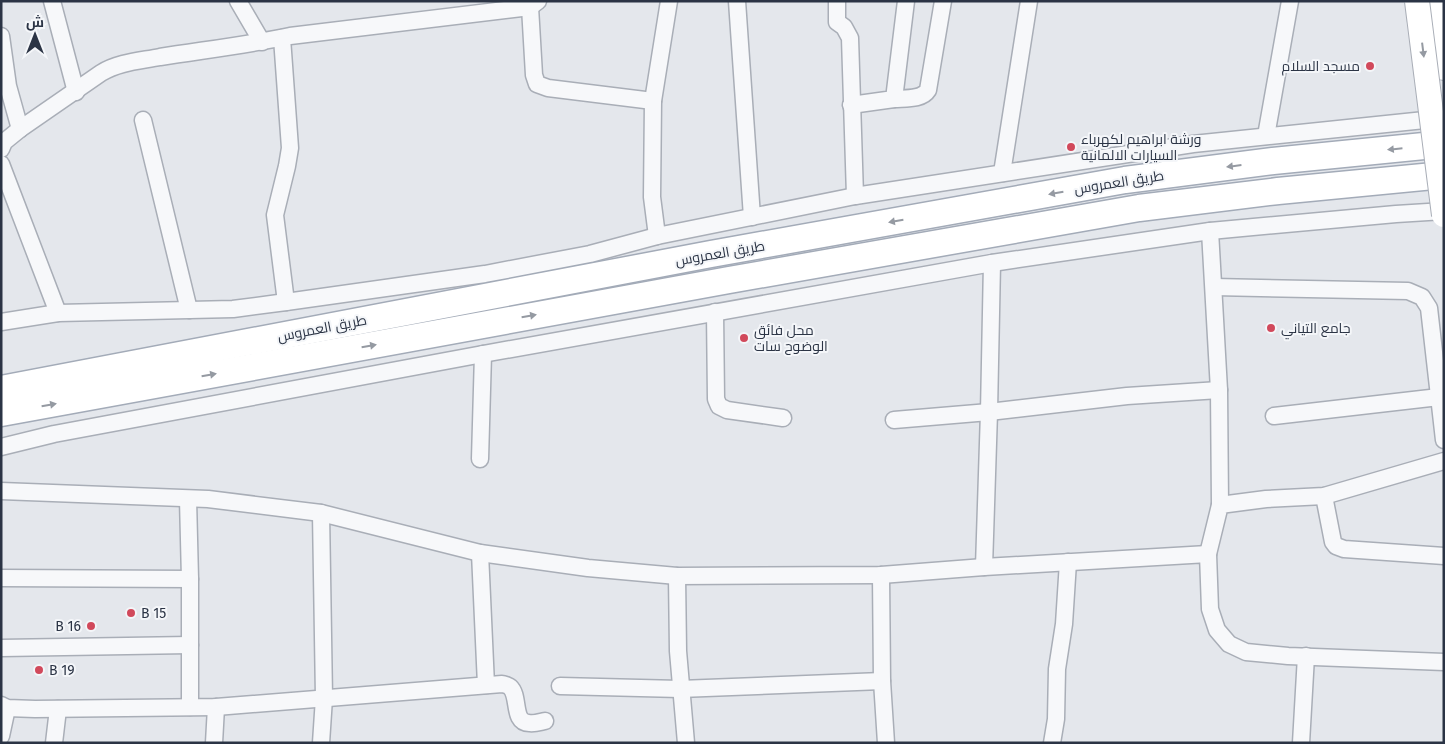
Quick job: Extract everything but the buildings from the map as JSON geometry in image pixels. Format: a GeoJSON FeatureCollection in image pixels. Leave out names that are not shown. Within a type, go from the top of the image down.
{"type":"FeatureCollection","features":[{"type":"Feature","properties":{"kind":"main road"},"geometry":{"type":"LineString","coordinates":[[1418,1],[1444,215]]}},
{"type":"Feature","properties":{"kind":"main road"},"geometry":{"type":"LineString","coordinates":[[1436,1],[1444,68]]}},
{"type":"Feature","properties":{"kind":"main road","name":"طريق العمروس"},"geometry":{"type":"LineString","coordinates":[[5,387],[702,256],[1125,180],[1273,161],[1444,145]]}},
{"type":"Feature","properties":{"kind":"main road","name":"طريق العمروس"},"geometry":{"type":"LineString","coordinates":[[1,413],[729,280],[1138,208],[1278,191],[1444,175]]}},
{"type":"Feature","properties":{"kind":"street"},"geometry":{"type":"LineString","coordinates":[[52,1],[76,92]]}},
{"type":"Feature","properties":{"kind":"street"},"geometry":{"type":"LineString","coordinates":[[238,1],[262,42]]}},
{"type":"Feature","properties":{"kind":"street"},"geometry":{"type":"LineString","coordinates":[[657,236],[652,197],[653,101],[669,1]]}},
{"type":"Feature","properties":{"kind":"street"},"geometry":{"type":"LineString","coordinates":[[737,1],[752,217]]}},
{"type":"Feature","properties":{"kind":"street"},"geometry":{"type":"LineString","coordinates":[[837,1],[837,22],[844,28],[850,38],[851,105],[856,196]]}},
{"type":"Feature","properties":{"kind":"street"},"geometry":{"type":"LineString","coordinates":[[894,99],[906,1]]}},
{"type":"Feature","properties":{"kind":"street"},"geometry":{"type":"LineString","coordinates":[[851,105],[925,95],[928,90],[943,1]]}},
{"type":"Feature","properties":{"kind":"street"},"geometry":{"type":"LineString","coordinates":[[1002,173],[1029,1]]}},
{"type":"Feature","properties":{"kind":"street"},"geometry":{"type":"LineString","coordinates":[[1266,136],[1290,1]]}},
{"type":"Feature","properties":{"kind":"street"},"geometry":{"type":"LineString","coordinates":[[1,149],[4,142],[20,130],[101,73],[117,66],[282,38],[534,4],[534,75],[537,84],[548,88],[653,101]]}},
{"type":"Feature","properties":{"kind":"street"},"geometry":{"type":"LineString","coordinates":[[1,36],[8,86],[20,130]]}},
{"type":"Feature","properties":{"kind":"street"},"geometry":{"type":"LineString","coordinates":[[282,38],[290,148],[275,215],[286,302]]}},
{"type":"Feature","properties":{"kind":"street"},"geometry":{"type":"LineString","coordinates":[[1,322],[58,313],[233,309],[485,274],[590,254],[657,236],[856,196],[1193,144],[1444,118]]}},
{"type":"Feature","properties":{"kind":"street"},"geometry":{"type":"LineString","coordinates":[[143,120],[189,310]]}},
{"type":"Feature","properties":{"kind":"street"},"geometry":{"type":"LineString","coordinates":[[3,173],[58,313]]}},
{"type":"Feature","properties":{"kind":"street"},"geometry":{"type":"LineString","coordinates":[[1,447],[54,434],[483,354],[992,263],[1210,231],[1444,211]]}},
{"type":"Feature","properties":{"kind":"street"},"geometry":{"type":"LineString","coordinates":[[1210,231],[1219,390],[1220,505],[1208,554],[1210,609],[1217,630],[1229,644],[1246,652],[1444,662]]}},
{"type":"Feature","properties":{"kind":"street"},"geometry":{"type":"LineString","coordinates":[[984,567],[992,263]]}},
{"type":"Feature","properties":{"kind":"street"},"geometry":{"type":"LineString","coordinates":[[1214,287],[1408,291],[1422,297],[1429,308],[1444,440]]}},
{"type":"Feature","properties":{"kind":"street"},"geometry":{"type":"LineString","coordinates":[[715,312],[716,399],[719,406],[727,410],[783,418]]}},
{"type":"Feature","properties":{"kind":"street"},"geometry":{"type":"LineString","coordinates":[[480,459],[483,354]]}},
{"type":"Feature","properties":{"kind":"street"},"geometry":{"type":"LineString","coordinates":[[894,420],[989,412],[1128,396],[1219,390]]}},
{"type":"Feature","properties":{"kind":"street"},"geometry":{"type":"LineString","coordinates":[[1274,416],[1439,397]]}},
{"type":"Feature","properties":{"kind":"street"},"geometry":{"type":"LineString","coordinates":[[1220,505],[1266,499],[1324,496],[1444,461]]}},
{"type":"Feature","properties":{"kind":"street"},"geometry":{"type":"LineString","coordinates":[[1,491],[208,499],[321,513],[480,553],[588,568],[677,576],[882,574],[1208,554]]}},
{"type":"Feature","properties":{"kind":"street"},"geometry":{"type":"LineString","coordinates":[[1324,496],[1333,542],[1336,546],[1344,549],[1444,556]]}},
{"type":"Feature","properties":{"kind":"street"},"geometry":{"type":"LineString","coordinates":[[188,499],[190,707]]}},
{"type":"Feature","properties":{"kind":"street"},"geometry":{"type":"LineString","coordinates":[[321,513],[324,698],[321,743]]}},
{"type":"Feature","properties":{"kind":"street"},"geometry":{"type":"LineString","coordinates":[[480,553],[486,685]]}},
{"type":"Feature","properties":{"kind":"street"},"geometry":{"type":"LineString","coordinates":[[1052,743],[1056,719],[1057,669],[1064,624],[1068,562]]}},
{"type":"Feature","properties":{"kind":"street"},"geometry":{"type":"LineString","coordinates":[[882,574],[882,682],[886,743]]}},
{"type":"Feature","properties":{"kind":"street"},"geometry":{"type":"LineString","coordinates":[[677,576],[680,689],[686,743]]}},
{"type":"Feature","properties":{"kind":"street"},"geometry":{"type":"LineString","coordinates":[[1,578],[190,579]]}},
{"type":"Feature","properties":{"kind":"street"},"geometry":{"type":"LineString","coordinates":[[1,648],[190,645]]}},
{"type":"Feature","properties":{"kind":"street"},"geometry":{"type":"LineString","coordinates":[[1301,743],[1306,656]]}},
{"type":"Feature","properties":{"kind":"street"},"geometry":{"type":"LineString","coordinates":[[560,686],[680,689],[882,682]]}},
{"type":"Feature","properties":{"kind":"street"},"geometry":{"type":"LineString","coordinates":[[1,736],[4,707],[58,709],[216,707],[502,684],[509,687],[512,691],[522,722],[528,724],[545,721]]}},
{"type":"Feature","properties":{"kind":"street"},"geometry":{"type":"LineString","coordinates":[[214,743],[216,707]]}},
{"type":"Feature","properties":{"kind":"street"},"geometry":{"type":"LineString","coordinates":[[54,743],[58,709]]}},
{"type":"Feature","properties":{"kind":"place","name":"مسجد السلام"},"geometry":{"type":"Point","coordinates":[1370,66]}},
{"type":"Feature","properties":{"kind":"place","name":"ورشة ابراهيم لكهرباء السيارات الالمانية"},"geometry":{"type":"Point","coordinates":[1071,147]}},
{"type":"Feature","properties":{"kind":"place","name":"جامع التياني"},"geometry":{"type":"Point","coordinates":[1271,328]}},
{"type":"Feature","properties":{"kind":"place","name":"محل فائق الوضوح سات"},"geometry":{"type":"Point","coordinates":[744,338]}},
{"type":"Feature","properties":{"kind":"place","name":"B 15"},"geometry":{"type":"Point","coordinates":[131,613]}},
{"type":"Feature","properties":{"kind":"place","name":"B 16"},"geometry":{"type":"Point","coordinates":[91,626]}},
{"type":"Feature","properties":{"kind":"place","name":"B 19"},"geometry":{"type":"Point","coordinates":[39,670]}}]}
